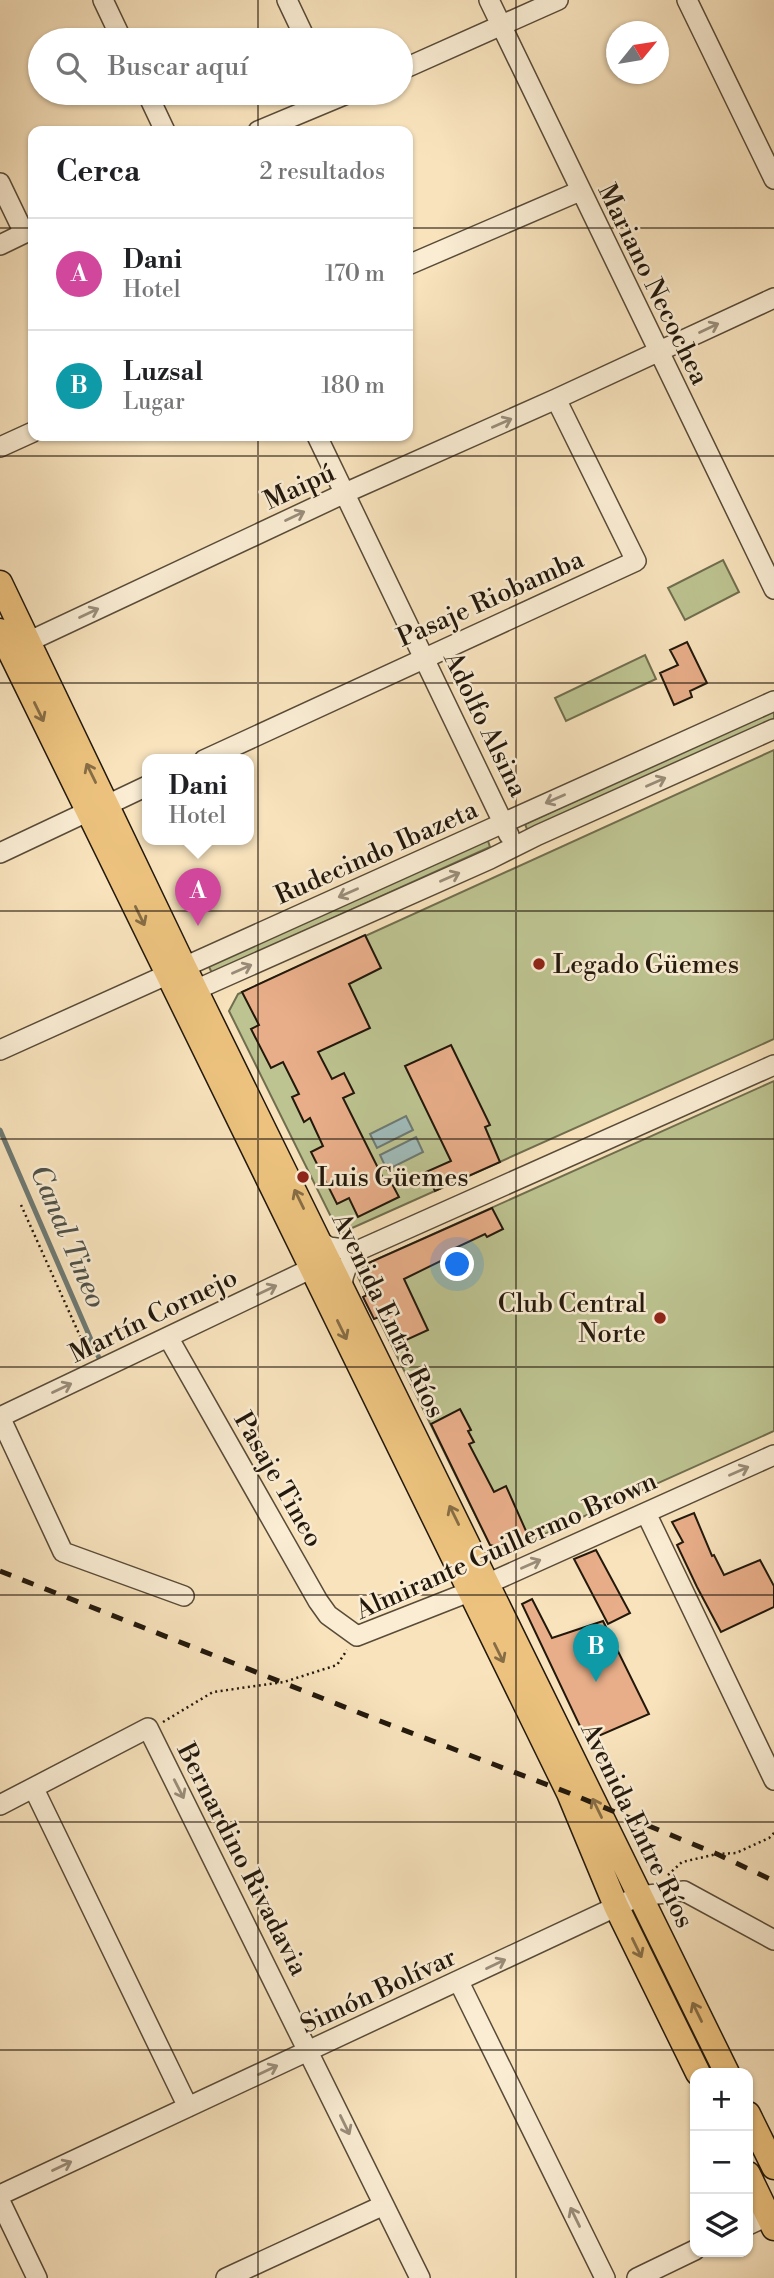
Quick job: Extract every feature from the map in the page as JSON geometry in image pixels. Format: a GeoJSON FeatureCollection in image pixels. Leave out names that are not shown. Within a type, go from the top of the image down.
{"type":"FeatureCollection","features":[{"type":"Feature","properties":{"kind":"main road","name":"Avenida Entre Ríos"},"geometry":{"type":"LineString","coordinates":[[0,583],[9,644],[98,808],[176,971],[320,1256],[567,1768],[639,1896],[725,2068]]}},
{"type":"Feature","properties":{"kind":"main road","name":"Avenida Entre Ríos"},"geometry":{"type":"LineString","coordinates":[[320,1256],[342,1286],[479,1588]]}},
{"type":"Feature","properties":{"kind":"main road","name":"Avenida Entre Ríos"},"geometry":{"type":"LineString","coordinates":[[567,1768],[616,1906],[696,2068]]}},
{"type":"Feature","properties":{"kind":"main road"},"geometry":{"type":"LineString","coordinates":[[753,2124],[774,2167]]}},
{"type":"Feature","properties":{"kind":"main road"},"geometry":{"type":"LineString","coordinates":[[753,2187],[766,2220]]}},
{"type":"Feature","properties":{"kind":"street"},"geometry":{"type":"LineString","coordinates":[[103,0],[116,28]]}},
{"type":"Feature","properties":{"kind":"street"},"geometry":{"type":"LineString","coordinates":[[287,0],[300,28]]}},
{"type":"Feature","properties":{"kind":"street","name":"Mariano Necochea"},"geometry":{"type":"LineString","coordinates":[[489,0],[774,589]]}},
{"type":"Feature","properties":{"kind":"street"},"geometry":{"type":"LineString","coordinates":[[413,65],[558,0]]}},
{"type":"Feature","properties":{"kind":"street"},"geometry":{"type":"LineString","coordinates":[[687,0],[774,179]]}},
{"type":"Feature","properties":{"kind":"street"},"geometry":{"type":"LineString","coordinates":[[153,105],[163,126]]}},
{"type":"Feature","properties":{"kind":"street"},"geometry":{"type":"LineString","coordinates":[[269,126],[316,105]]}},
{"type":"Feature","properties":{"kind":"street"},"geometry":{"type":"LineString","coordinates":[[0,183],[28,229]]}},
{"type":"Feature","properties":{"kind":"street"},"geometry":{"type":"LineString","coordinates":[[413,263],[580,191]]}},
{"type":"Feature","properties":{"kind":"street"},"geometry":{"type":"LineString","coordinates":[[0,245],[28,231]]}},
{"type":"Feature","properties":{"kind":"street","name":"Maipú"},"geometry":{"type":"LineString","coordinates":[[9,644],[556,399],[774,298]]}},
{"type":"Feature","properties":{"kind":"street","name":"Pasaje Riobamba"},"geometry":{"type":"LineString","coordinates":[[217,754],[636,561],[556,399]]}},
{"type":"Feature","properties":{"kind":"street"},"geometry":{"type":"LineString","coordinates":[[0,447],[28,434]]}},
{"type":"Feature","properties":{"kind":"street","name":"Adolfo Alsina"},"geometry":{"type":"LineString","coordinates":[[319,441],[515,847]]}},
{"type":"Feature","properties":{"kind":"street","name":"Rudecindo Ibazeta"},"geometry":{"type":"LineString","coordinates":[[2,1044],[176,971],[774,701]]}},
{"type":"Feature","properties":{"kind":"street","name":"Rudecindo Ibazeta"},"geometry":{"type":"LineString","coordinates":[[188,994],[774,729]]}},
{"type":"Feature","properties":{"kind":"street"},"geometry":{"type":"LineString","coordinates":[[0,853],[142,788]]}},
{"type":"Feature","properties":{"kind":"street"},"geometry":{"type":"LineString","coordinates":[[320,1256],[329,1247],[357,1251],[774,1065]]}},
{"type":"Feature","properties":{"kind":"street"},"geometry":{"type":"LineString","coordinates":[[342,1286],[342,1276],[357,1251]]}},
{"type":"Feature","properties":{"kind":"street","name":"Martín Cornejo"},"geometry":{"type":"LineString","coordinates":[[0,1417],[168,1337],[320,1256]]}},
{"type":"Feature","properties":{"kind":"street","name":"Pasaje Tineo"},"geometry":{"type":"LineString","coordinates":[[168,1337],[318,1601],[328,1615],[357,1636]]}},
{"type":"Feature","properties":{"kind":"street"},"geometry":{"type":"LineString","coordinates":[[0,1417],[63,1552],[184,1596]]}},
{"type":"Feature","properties":{"kind":"street","name":"Almirante Guillermo Brown"},"geometry":{"type":"LineString","coordinates":[[357,1636],[479,1588],[774,1455]]}},
{"type":"Feature","properties":{"kind":"street"},"geometry":{"type":"LineString","coordinates":[[646,1513],[774,1780]]}},
{"type":"Feature","properties":{"kind":"street"},"geometry":{"type":"LineString","coordinates":[[0,1805],[148,1728]]}},
{"type":"Feature","properties":{"kind":"street","name":"Bernardino Rivadavia"},"geometry":{"type":"LineString","coordinates":[[148,1728],[420,2278]]}},
{"type":"Feature","properties":{"kind":"street"},"geometry":{"type":"LineString","coordinates":[[34,1789],[188,2107]]}},
{"type":"Feature","properties":{"kind":"street","name":"Simón Bolívar"},"geometry":{"type":"LineString","coordinates":[[0,2195],[639,1896],[684,1891],[774,1940]]}},
{"type":"Feature","properties":{"kind":"street"},"geometry":{"type":"LineString","coordinates":[[459,1982],[605,2278]]}},
{"type":"Feature","properties":{"kind":"street"},"geometry":{"type":"LineString","coordinates":[[0,2201],[37,2278]]}},
{"type":"Feature","properties":{"kind":"street"},"geometry":{"type":"LineString","coordinates":[[226,2278],[384,2205]]}},
{"type":"Feature","properties":{"kind":"street"},"geometry":{"type":"LineString","coordinates":[[637,2278],[690,2252]]}},
{"type":"Feature","properties":{"kind":"path"},"geometry":{"type":"LineString","coordinates":[[21,1205],[96,1372]]}},
{"type":"Feature","properties":{"kind":"path","name":"Almirante Guillermo Brown"},"geometry":{"type":"LineString","coordinates":[[148,1728],[171,1719],[213,1692],[284,1682],[337,1665],[357,1636]]}},
{"type":"Feature","properties":{"kind":"path"},"geometry":{"type":"LineString","coordinates":[[667,1876],[682,1862],[717,1854],[736,1853],[774,1833]]}},
{"type":"Feature","properties":{"kind":"green space"},"geometry":{"type":"Polygon","coordinates":[[[723,560],[739,592],[685,620],[668,588],[723,560]]]}},
{"type":"Feature","properties":{"kind":"green space"},"geometry":{"type":"Polygon","coordinates":[[[645,655],[656,679],[566,721],[555,698],[645,655]]]}},
{"type":"Feature","properties":{"kind":"green space"},"geometry":{"type":"Polygon","coordinates":[[[774,710],[774,720],[528,832],[525,824],[774,710]]]}},
{"type":"Feature","properties":{"kind":"green space","name":"Legado Güemes"},"geometry":{"type":"Polygon","coordinates":[[[774,750],[774,1039],[341,1233],[229,1011],[238,994],[774,750]]]}},
{"type":"Feature","properties":{"kind":"green space"},"geometry":{"type":"Polygon","coordinates":[[[487,838],[490,847],[212,973],[208,965],[487,838]]]}},
{"type":"Feature","properties":{"kind":"green space"},"geometry":{"type":"Polygon","coordinates":[[[774,1081],[774,1431],[509,1550],[490,1545],[358,1277],[364,1265],[774,1081]]]}},
{"type":"Feature","properties":{"kind":"water"},"geometry":{"type":"Polygon","coordinates":[[[406,1116],[413,1130],[377,1148],[370,1134],[406,1116]]]}},
{"type":"Feature","properties":{"kind":"water"},"geometry":{"type":"Polygon","coordinates":[[[416,1137],[423,1152],[387,1170],[380,1155],[416,1137]]]}},
{"type":"Feature","properties":{"kind":"building"},"geometry":{"type":"Polygon","coordinates":[[[687,642],[707,683],[690,691],[692,697],[674,705],[660,673],[678,665],[670,650],[687,642]]]}},
{"type":"Feature","properties":{"kind":"building"},"geometry":{"type":"Polygon","coordinates":[[[365,935],[381,968],[349,984],[370,1028],[318,1052],[332,1079],[344,1073],[354,1093],[343,1098],[385,1182],[390,1180],[399,1197],[358,1217],[349,1198],[337,1204],[311,1152],[323,1146],[310,1118],[304,1122],[292,1097],[299,1094],[283,1062],[271,1068],[251,1029],[259,1025],[242,992],[365,935]]]}},
{"type":"Feature","properties":{"kind":"building"},"geometry":{"type":"Polygon","coordinates":[[[451,1045],[490,1125],[485,1127],[500,1162],[435,1191],[426,1172],[451,1161],[405,1066],[451,1045]]]}},
{"type":"Feature","properties":{"kind":"building"},"geometry":{"type":"Polygon","coordinates":[[[492,1208],[503,1229],[487,1237],[485,1234],[451,1250],[453,1255],[404,1279],[428,1330],[393,1346],[379,1317],[374,1319],[363,1297],[367,1295],[359,1276],[364,1265],[492,1208]]]}},
{"type":"Feature","properties":{"kind":"building"},"geometry":{"type":"Polygon","coordinates":[[[460,1409],[471,1430],[468,1431],[474,1442],[469,1444],[494,1492],[506,1486],[530,1540],[509,1550],[490,1545],[431,1424],[460,1409]]]}},
{"type":"Feature","properties":{"kind":"building"},"geometry":{"type":"Polygon","coordinates":[[[694,1513],[712,1556],[714,1555],[724,1575],[760,1560],[774,1586],[774,1607],[721,1632],[677,1545],[683,1542],[672,1522],[694,1513]]]}},
{"type":"Feature","properties":{"kind":"building"},"geometry":{"type":"Polygon","coordinates":[[[596,1550],[630,1613],[608,1624],[574,1559],[596,1550]]]}},
{"type":"Feature","properties":{"kind":"building"},"geometry":{"type":"Polygon","coordinates":[[[532,1599],[552,1638],[603,1621],[649,1714],[587,1741],[522,1604],[532,1599]]]}},
{"type":"Feature","properties":{"kind":"waterway","name":"Canal Tineo"},"geometry":{"type":"LineString","coordinates":[[0,1130],[99,1358]]}},
{"type":"Feature","properties":{"kind":"railway"},"geometry":{"type":"LineString","coordinates":[[0,1571],[569,1793],[717,1854],[774,1881]]}},
{"type":"Feature","properties":{"kind":"place","name":"Dani"},"geometry":{"type":"Point","coordinates":[198,926]}},
{"type":"Feature","properties":{"kind":"place","name":"Legado Güemes"},"geometry":{"type":"Point","coordinates":[539,964]}},
{"type":"Feature","properties":{"kind":"place","name":"Luis Güemes"},"geometry":{"type":"Point","coordinates":[303,1177]}},
{"type":"Feature","properties":{"kind":"place","name":"Club Central Norte"},"geometry":{"type":"Point","coordinates":[660,1318]}},
{"type":"Feature","properties":{"kind":"place","name":"Luzsal"},"geometry":{"type":"Point","coordinates":[596,1682]}}]}
